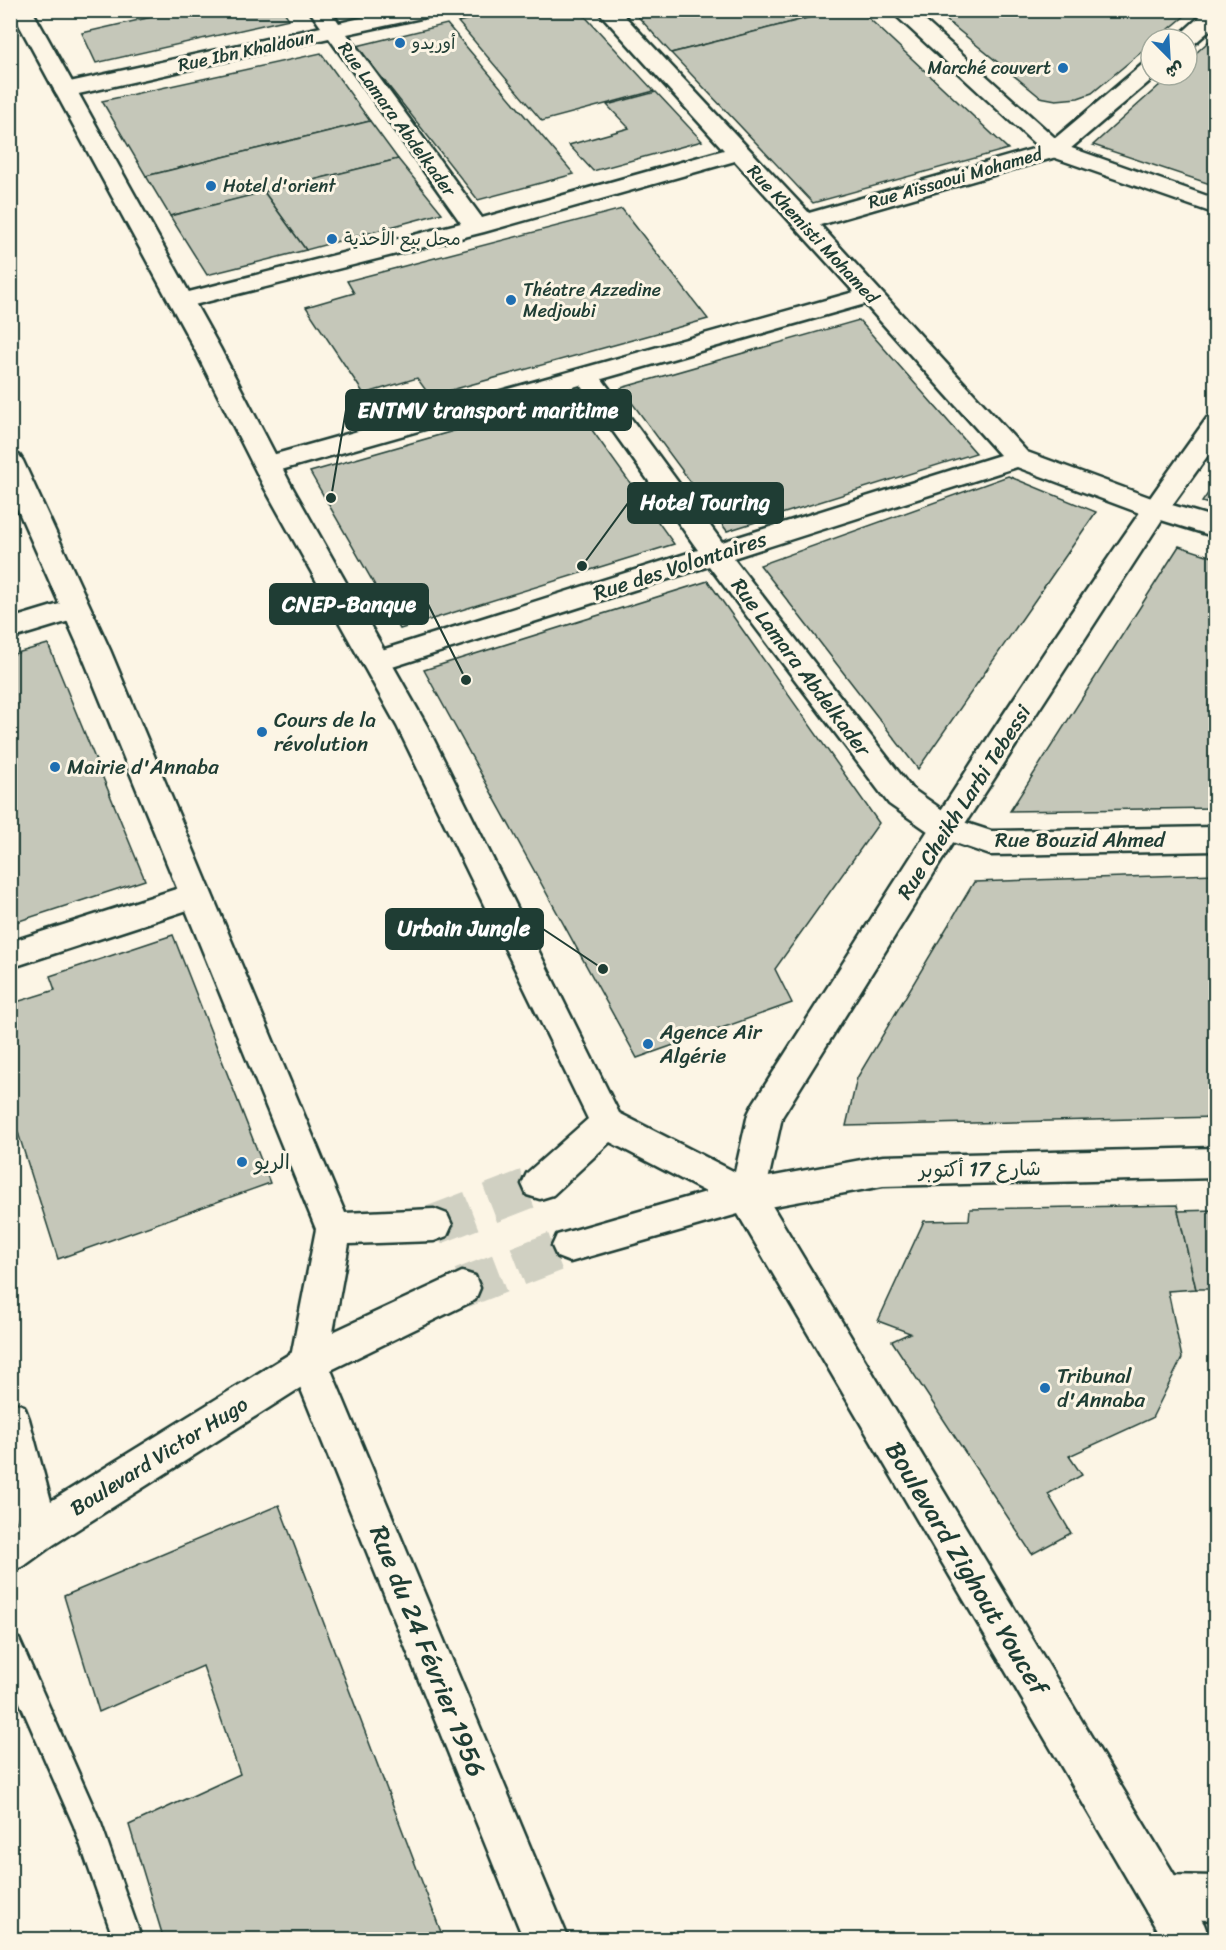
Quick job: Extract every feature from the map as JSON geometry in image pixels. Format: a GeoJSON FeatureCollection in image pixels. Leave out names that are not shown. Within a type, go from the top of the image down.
{"type":"FeatureCollection","features":[{"type":"Feature","properties":{"kind":"street"},"geometry":{"type":"LineString","coordinates":[[21,10],[182,301],[267,465],[411,726],[607,1123],[747,1196]]}},
{"type":"Feature","properties":{"kind":"street","name":"Rue Lamara Abdelkader"},"geometry":{"type":"LineString","coordinates":[[319,10],[476,227]]}},
{"type":"Feature","properties":{"kind":"street","name":"Rue Ibn Khaldoun"},"geometry":{"type":"LineString","coordinates":[[65,90],[427,10]]}},
{"type":"Feature","properties":{"kind":"street","name":"Rue Khemisti Mohamed"},"geometry":{"type":"LineString","coordinates":[[607,10],[804,222],[1018,458]]}},
{"type":"Feature","properties":{"kind":"street"},"geometry":{"type":"LineString","coordinates":[[900,10],[1054,150],[1215,207]]}},
{"type":"Feature","properties":{"kind":"street"},"geometry":{"type":"LineString","coordinates":[[1199,28],[1215,14]]}},
{"type":"Feature","properties":{"kind":"street","name":"Rue Aïssaoui Mohamed"},"geometry":{"type":"LineString","coordinates":[[804,222],[1054,150],[1139,79]]}},
{"type":"Feature","properties":{"kind":"street"},"geometry":{"type":"LineString","coordinates":[[182,301],[476,227],[739,153]]}},
{"type":"Feature","properties":{"kind":"street"},"geometry":{"type":"LineString","coordinates":[[267,465],[870,295]]}},
{"type":"Feature","properties":{"kind":"street","name":"Rue Lamara Abdelkader"},"geometry":{"type":"LineString","coordinates":[[586,375],[716,555],[900,796],[946,828]]}},
{"type":"Feature","properties":{"kind":"street","name":"Rue Cheikh Larbi Tebessi"},"geometry":{"type":"LineString","coordinates":[[747,1196],[765,1114],[946,828],[1155,509],[1215,424]]}},
{"type":"Feature","properties":{"kind":"street"},"geometry":{"type":"LineString","coordinates":[[1018,458],[1155,509],[1215,528]]}},
{"type":"Feature","properties":{"kind":"street","name":"Rue des Volontaires"},"geometry":{"type":"LineString","coordinates":[[376,662],[1018,458]]}},
{"type":"Feature","properties":{"kind":"street"},"geometry":{"type":"LineString","coordinates":[[10,461],[177,846],[195,895],[334,1229],[309,1362]]}},
{"type":"Feature","properties":{"kind":"street"},"geometry":{"type":"LineString","coordinates":[[10,630],[76,609]]}},
{"type":"Feature","properties":{"kind":"street","name":"Rue Bouzid Ahmed"},"geometry":{"type":"LineString","coordinates":[[946,828],[990,843],[1215,838]]}},
{"type":"Feature","properties":{"kind":"street"},"geometry":{"type":"LineString","coordinates":[[10,955],[195,895]]}},
{"type":"Feature","properties":{"kind":"street"},"geometry":{"type":"LineString","coordinates":[[540,1184],[607,1123]]}},
{"type":"Feature","properties":{"kind":"street","name":"شارع 17 أكتوبر"},"geometry":{"type":"LineString","coordinates":[[570,1246],[747,1196],[883,1172],[1215,1163]]}},
{"type":"Feature","properties":{"kind":"street","name":"Boulevard Zighout Youcef"},"geometry":{"type":"LineString","coordinates":[[747,1196],[1188,1940]]}},
{"type":"Feature","properties":{"kind":"street"},"geometry":{"type":"LineString","coordinates":[[334,1229],[434,1225]]}},
{"type":"Feature","properties":{"kind":"street","name":"Boulevard Victor Hugo"},"geometry":{"type":"LineString","coordinates":[[25,1541],[309,1362],[462,1288]]}},
{"type":"Feature","properties":{"kind":"street","name":"Rue du 24 Février 1956"},"geometry":{"type":"LineString","coordinates":[[309,1362],[547,1940]]}},
{"type":"Feature","properties":{"kind":"street"},"geometry":{"type":"LineString","coordinates":[[10,1419],[25,1541]]}},
{"type":"Feature","properties":{"kind":"street"},"geometry":{"type":"LineString","coordinates":[[1163,1897],[1215,1898]]}},
{"type":"Feature","properties":{"kind":"lane"},"geometry":{"type":"LineString","coordinates":[[10,1648],[87,1824],[128,1940]]}},
{"type":"Feature","properties":{"kind":"building"},"geometry":{"type":"Polygon","coordinates":[[[182,10],[283,10],[289,19],[96,63],[82,33],[182,10]]]}},
{"type":"Feature","properties":{"kind":"building"},"geometry":{"type":"Polygon","coordinates":[[[505,10],[579,10],[654,91],[542,121],[458,22],[505,10]]]}},
{"type":"Feature","properties":{"kind":"building"},"geometry":{"type":"Polygon","coordinates":[[[632,10],[839,10],[671,53],[632,10]]]}},
{"type":"Feature","properties":{"kind":"building"},"geometry":{"type":"Polygon","coordinates":[[[839,10],[860,10],[1008,149],[813,203],[671,53],[839,10]]]}},
{"type":"Feature","properties":{"kind":"building","name":"Marché couvert"},"geometry":{"type":"Polygon","coordinates":[[[934,10],[1192,10],[1171,27],[1139,27],[1139,54],[1092,93],[1078,98],[1056,100],[1040,97],[934,10]]]}},
{"type":"Feature","properties":{"kind":"building"},"geometry":{"type":"Polygon","coordinates":[[[447,24],[574,174],[478,200],[357,46],[447,24]]]}},
{"type":"Feature","properties":{"kind":"building"},"geometry":{"type":"Polygon","coordinates":[[[1216,35],[1216,186],[1093,145],[1158,87],[1199,87],[1199,50],[1216,35]]]}},
{"type":"Feature","properties":{"kind":"building"},"geometry":{"type":"Polygon","coordinates":[[[321,53],[370,121],[146,176],[102,101],[321,53]]]}},
{"type":"Feature","properties":{"kind":"building"},"geometry":{"type":"Polygon","coordinates":[[[656,92],[702,141],[593,171],[569,145],[629,128],[607,105],[656,92]]]}},
{"type":"Feature","properties":{"kind":"building"},"geometry":{"type":"Polygon","coordinates":[[[370,121],[398,159],[170,216],[146,176],[370,121]]]}},
{"type":"Feature","properties":{"kind":"building"},"geometry":{"type":"Polygon","coordinates":[[[398,159],[442,213],[306,250],[264,192],[398,159]]]}},
{"type":"Feature","properties":{"kind":"building"},"geometry":{"type":"Polygon","coordinates":[[[264,192],[306,250],[207,275],[170,216],[264,192]]]}},
{"type":"Feature","properties":{"kind":"building","name":"Théatre Azzedine Medjoubi"},"geometry":{"type":"Polygon","coordinates":[[[622,209],[708,319],[430,396],[417,378],[364,394],[306,307],[354,293],[347,281],[622,209]]]}},
{"type":"Feature","properties":{"kind":"building"},"geometry":{"type":"Polygon","coordinates":[[[859,320],[976,453],[727,531],[621,388],[859,320]]]}},
{"type":"Feature","properties":{"kind":"building"},"geometry":{"type":"Polygon","coordinates":[[[569,398],[674,544],[400,629],[310,472],[569,398]]]}},
{"type":"Feature","properties":{"kind":"building"},"geometry":{"type":"Polygon","coordinates":[[[1008,476],[1096,512],[918,769],[760,565],[1008,476]]]}},
{"type":"Feature","properties":{"kind":"building"},"geometry":{"type":"Polygon","coordinates":[[[1216,482],[1216,506],[1202,502],[1216,482]]]}},
{"type":"Feature","properties":{"kind":"building"},"geometry":{"type":"Polygon","coordinates":[[[1179,546],[1216,558],[1216,808],[1010,811],[1179,546]]]}},
{"type":"Feature","properties":{"kind":"building"},"geometry":{"type":"Polygon","coordinates":[[[708,581],[879,823],[775,969],[792,1003],[637,1058],[424,670],[708,581]]]}},
{"type":"Feature","properties":{"kind":"building","name":"Mairie d'Annaba"},"geometry":{"type":"Polygon","coordinates":[[[48,644],[145,880],[10,924],[10,655],[48,644]]]}},
{"type":"Feature","properties":{"kind":"building"},"geometry":{"type":"Polygon","coordinates":[[[1216,874],[1216,1117],[846,1126],[857,1078],[974,882],[1216,874]]]}},
{"type":"Feature","properties":{"kind":"building"},"geometry":{"type":"Polygon","coordinates":[[[173,935],[270,1183],[58,1259],[10,1107],[10,1004],[55,990],[50,976],[173,935]]]}},
{"type":"Feature","properties":{"kind":"building","name":"Tribunal d'Annaba"},"geometry":{"type":"Polygon","coordinates":[[[1177,1205],[1196,1289],[1168,1291],[1182,1358],[1152,1418],[1069,1456],[1082,1475],[1048,1494],[1071,1533],[1032,1554],[892,1341],[910,1333],[878,1321],[924,1221],[969,1220],[970,1209],[1177,1205]]]}},
{"type":"Feature","properties":{"kind":"building"},"geometry":{"type":"Polygon","coordinates":[[[1216,1210],[1216,1289],[1196,1289],[1178,1211],[1216,1210]]]}},
{"type":"Feature","properties":{"kind":"building"},"geometry":{"type":"Polygon","coordinates":[[[279,1505],[444,1940],[164,1940],[129,1825],[240,1774],[203,1666],[99,1712],[64,1596],[279,1505]]]}},
{"type":"Feature","properties":{"kind":"tunnel"},"geometry":{"type":"LineString","coordinates":[[434,1225],[540,1184]]}},
{"type":"Feature","properties":{"kind":"tunnel"},"geometry":{"type":"LineString","coordinates":[[462,1288],[570,1246]]}},
{"type":"Feature","properties":{"kind":"place","name":"أوريدو"},"geometry":{"type":"Point","coordinates":[400,43]}},
{"type":"Feature","properties":{"kind":"place","name":"Marché couvert"},"geometry":{"type":"Point","coordinates":[1063,68]}},
{"type":"Feature","properties":{"kind":"place","name":"Hotel d'orient"},"geometry":{"type":"Point","coordinates":[211,186]}},
{"type":"Feature","properties":{"kind":"place","name":"محل بيع الأحذية"},"geometry":{"type":"Point","coordinates":[332,239]}},
{"type":"Feature","properties":{"kind":"place","name":"Théatre Azzedine Medjoubi"},"geometry":{"type":"Point","coordinates":[511,300]}},
{"type":"Feature","properties":{"kind":"place","name":"ENTMV transport maritime"},"geometry":{"type":"Point","coordinates":[331,498]}},
{"type":"Feature","properties":{"kind":"place","name":"Hotel Touring"},"geometry":{"type":"Point","coordinates":[582,566]}},
{"type":"Feature","properties":{"kind":"place","name":"CNEP-Banque"},"geometry":{"type":"Point","coordinates":[466,680]}},
{"type":"Feature","properties":{"kind":"place","name":"Cours de la révolution"},"geometry":{"type":"Point","coordinates":[262,732]}},
{"type":"Feature","properties":{"kind":"place","name":"Mairie d'Annaba"},"geometry":{"type":"Point","coordinates":[55,767]}},
{"type":"Feature","properties":{"kind":"place","name":"Urbain Jungle"},"geometry":{"type":"Point","coordinates":[603,969]}},
{"type":"Feature","properties":{"kind":"place","name":"Agence Air Algérie"},"geometry":{"type":"Point","coordinates":[648,1044]}},
{"type":"Feature","properties":{"kind":"place","name":"الريو"},"geometry":{"type":"Point","coordinates":[242,1162]}},
{"type":"Feature","properties":{"kind":"place","name":"Tribunal d'Annaba"},"geometry":{"type":"Point","coordinates":[1045,1388]}}]}
